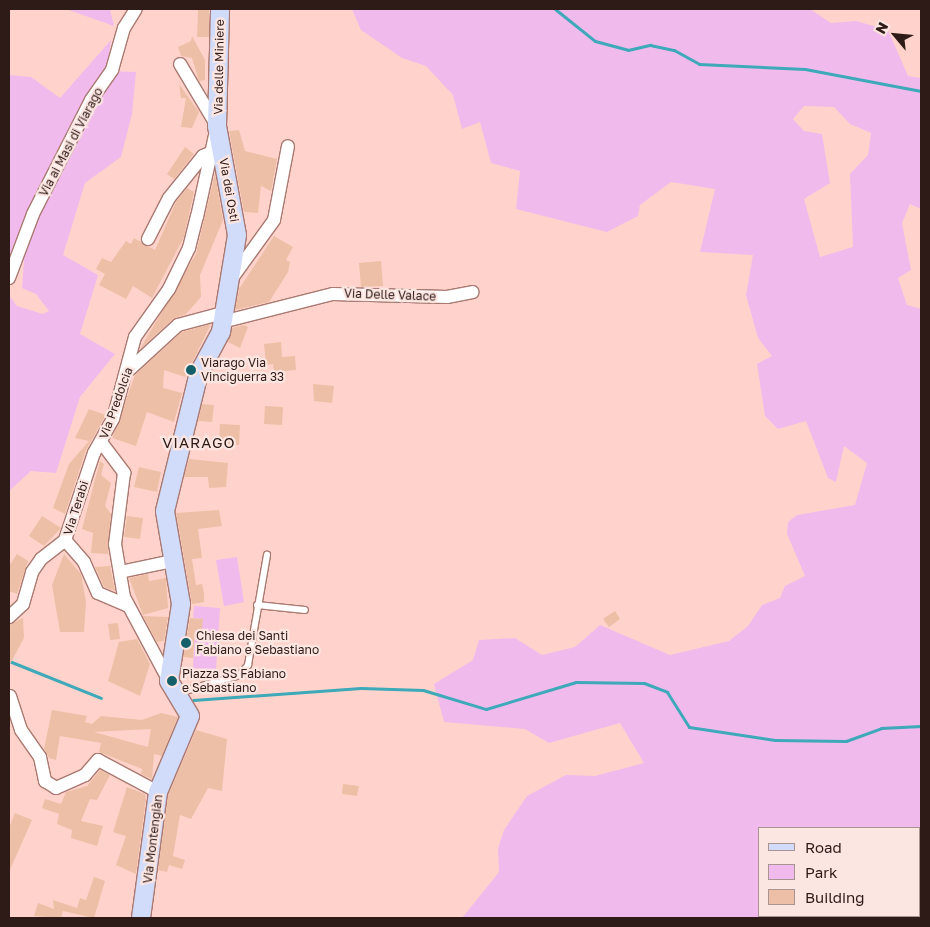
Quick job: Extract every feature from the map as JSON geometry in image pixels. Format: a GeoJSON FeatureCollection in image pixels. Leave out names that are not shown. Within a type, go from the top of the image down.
{"type":"FeatureCollection","features":[{"type":"Feature","properties":{"kind":"street","name":"Via ai Masi di Viarago"},"geometry":{"type":"LineString","coordinates":[[9,278],[33,214],[91,100],[112,70],[124,28],[136,9]]}},
{"type":"Feature","properties":{"kind":"street","name":"Via delle Miniere"},"geometry":{"type":"LineString","coordinates":[[218,126],[220,9]]}},
{"type":"Feature","properties":{"kind":"street"},"geometry":{"type":"LineString","coordinates":[[180,64],[195,82],[218,126]]}},
{"type":"Feature","properties":{"kind":"street","name":"Via Predolcia"},"geometry":{"type":"LineString","coordinates":[[173,687],[128,606],[116,544],[124,473],[101,442],[130,369],[135,337],[169,289],[189,248],[218,126]]}},
{"type":"Feature","properties":{"kind":"street","name":"Via dei Osti"},"geometry":{"type":"LineString","coordinates":[[173,687],[181,604],[172,561],[165,511],[199,373],[222,317],[237,235],[218,126]]}},
{"type":"Feature","properties":{"kind":"street"},"geometry":{"type":"LineString","coordinates":[[229,283],[274,220],[288,146]]}},
{"type":"Feature","properties":{"kind":"street"},"geometry":{"type":"LineString","coordinates":[[148,238],[169,198],[203,156],[212,152]]}},
{"type":"Feature","properties":{"kind":"street","name":"Via Delle Valace"},"geometry":{"type":"LineString","coordinates":[[130,369],[178,326],[333,294],[447,297],[473,292]]}},
{"type":"Feature","properties":{"kind":"street","name":"Via Terabi"},"geometry":{"type":"LineString","coordinates":[[101,442],[65,540],[84,562],[98,593],[128,606]]}},
{"type":"Feature","properties":{"kind":"street"},"geometry":{"type":"LineString","coordinates":[[9,617],[23,604],[41,559],[65,540]]}},
{"type":"Feature","properties":{"kind":"street"},"geometry":{"type":"LineString","coordinates":[[120,572],[172,561]]}},
{"type":"Feature","properties":{"kind":"street","name":"Via Montengiàn"},"geometry":{"type":"LineString","coordinates":[[141,918],[158,792],[190,716],[173,687]]}},
{"type":"Feature","properties":{"kind":"street"},"geometry":{"type":"LineString","coordinates":[[10,696],[21,730],[40,757],[45,781],[56,788],[85,775],[98,760],[158,792]]}},
{"type":"Feature","properties":{"kind":"lane"},"geometry":{"type":"LineString","coordinates":[[173,687],[240,675],[248,665],[267,555]]}},
{"type":"Feature","properties":{"kind":"lane"},"geometry":{"type":"LineString","coordinates":[[258,605],[305,610]]}},
{"type":"Feature","properties":{"kind":"green space"},"geometry":{"type":"Polygon","coordinates":[[[66,9],[110,9],[114,26],[66,9]]]}},
{"type":"Feature","properties":{"kind":"green space"},"geometry":{"type":"Polygon","coordinates":[[[352,9],[810,9],[831,23],[856,21],[888,30],[908,76],[921,78],[921,209],[910,204],[902,223],[911,270],[898,278],[907,305],[921,309],[921,918],[462,918],[499,872],[498,848],[504,830],[527,796],[566,775],[595,776],[644,763],[620,723],[549,743],[525,729],[444,722],[434,684],[473,660],[479,640],[515,638],[542,655],[575,647],[600,625],[670,655],[729,641],[748,626],[762,605],[780,598],[785,586],[805,576],[787,534],[788,522],[797,515],[855,505],[867,463],[844,446],[836,482],[828,478],[806,421],[778,429],[765,416],[757,364],[772,356],[758,338],[746,295],[753,255],[700,252],[715,189],[671,182],[640,205],[638,216],[607,232],[516,209],[520,171],[491,163],[480,122],[462,129],[453,95],[426,66],[402,58],[361,30],[352,9]],[[804,106],[793,119],[804,131],[822,134],[830,183],[804,199],[820,257],[853,247],[850,174],[868,155],[871,133],[850,124],[834,107],[804,106]]]}},
{"type":"Feature","properties":{"kind":"green space"},"geometry":{"type":"Polygon","coordinates":[[[111,40],[107,71],[136,72],[132,114],[121,157],[85,183],[63,255],[98,275],[80,334],[115,354],[80,397],[56,473],[31,471],[9,491],[9,295],[17,306],[43,314],[49,311],[36,294],[22,288],[24,261],[14,255],[9,266],[9,75],[31,77],[60,98],[111,40]]]}},
{"type":"Feature","properties":{"kind":"green space"},"geometry":{"type":"Polygon","coordinates":[[[237,557],[244,602],[224,606],[216,560],[237,557]]]}},
{"type":"Feature","properties":{"kind":"green space"},"geometry":{"type":"Polygon","coordinates":[[[194,606],[220,608],[216,670],[193,668],[195,630],[203,619],[193,618],[194,606]]]}},
{"type":"Feature","properties":{"kind":"building"},"geometry":{"type":"Polygon","coordinates":[[[198,9],[209,9],[209,37],[197,37],[198,9]]]}},
{"type":"Feature","properties":{"kind":"building"},"geometry":{"type":"Polygon","coordinates":[[[192,36],[205,60],[205,80],[199,81],[192,58],[181,56],[178,47],[191,41],[192,36]]]}},
{"type":"Feature","properties":{"kind":"building"},"geometry":{"type":"Polygon","coordinates":[[[179,84],[199,112],[192,128],[181,127],[186,98],[181,98],[179,84]]]}},
{"type":"Feature","properties":{"kind":"building"},"geometry":{"type":"Polygon","coordinates":[[[239,130],[245,151],[277,159],[271,191],[261,186],[258,213],[244,212],[229,131],[239,130]]]}},
{"type":"Feature","properties":{"kind":"building"},"geometry":{"type":"Polygon","coordinates":[[[185,147],[194,154],[174,179],[167,174],[185,147]]]}},
{"type":"Feature","properties":{"kind":"building"},"geometry":{"type":"Polygon","coordinates":[[[215,173],[223,220],[200,275],[201,297],[186,314],[173,319],[140,349],[196,254],[215,173]]]}},
{"type":"Feature","properties":{"kind":"building"},"geometry":{"type":"Polygon","coordinates":[[[187,188],[194,192],[184,237],[152,298],[133,286],[126,299],[99,285],[105,274],[96,269],[102,258],[111,262],[126,241],[131,244],[134,238],[155,250],[176,202],[187,188]]]}},
{"type":"Feature","properties":{"kind":"building"},"geometry":{"type":"Polygon","coordinates":[[[274,236],[293,247],[286,260],[290,262],[288,272],[269,302],[235,310],[239,289],[274,236]]]}},
{"type":"Feature","properties":{"kind":"building"},"geometry":{"type":"Polygon","coordinates":[[[381,261],[383,286],[361,287],[359,263],[381,261]]]}},
{"type":"Feature","properties":{"kind":"building"},"geometry":{"type":"Polygon","coordinates":[[[211,324],[185,377],[164,370],[163,388],[182,393],[174,422],[147,412],[136,446],[112,438],[135,375],[182,332],[211,324]]]}},
{"type":"Feature","properties":{"kind":"building"},"geometry":{"type":"Polygon","coordinates":[[[244,325],[248,327],[240,348],[228,342],[232,328],[244,325]]]}},
{"type":"Feature","properties":{"kind":"building"},"geometry":{"type":"Polygon","coordinates":[[[281,342],[282,357],[295,356],[296,370],[274,372],[273,364],[266,365],[264,344],[281,342]]]}},
{"type":"Feature","properties":{"kind":"building"},"geometry":{"type":"Polygon","coordinates":[[[313,384],[334,386],[332,403],[314,401],[313,384]]]}},
{"type":"Feature","properties":{"kind":"building"},"geometry":{"type":"Polygon","coordinates":[[[202,404],[214,405],[212,422],[198,421],[202,404]]]}},
{"type":"Feature","properties":{"kind":"building"},"geometry":{"type":"Polygon","coordinates":[[[265,406],[283,407],[282,425],[264,424],[265,406]]]}},
{"type":"Feature","properties":{"kind":"building"},"geometry":{"type":"Polygon","coordinates":[[[89,409],[106,415],[86,450],[65,514],[53,508],[69,464],[89,441],[75,438],[89,409]]]}},
{"type":"Feature","properties":{"kind":"building"},"geometry":{"type":"Polygon","coordinates":[[[220,424],[240,425],[239,445],[219,444],[220,424]]]}},
{"type":"Feature","properties":{"kind":"building"},"geometry":{"type":"Polygon","coordinates":[[[189,459],[228,463],[226,487],[209,488],[208,477],[184,477],[189,459]]]}},
{"type":"Feature","properties":{"kind":"building"},"geometry":{"type":"Polygon","coordinates":[[[100,461],[104,464],[101,475],[111,483],[105,506],[111,514],[108,554],[91,553],[93,533],[82,529],[100,461]]]}},
{"type":"Feature","properties":{"kind":"building"},"geometry":{"type":"Polygon","coordinates":[[[139,467],[161,472],[157,492],[134,487],[139,467]]]}},
{"type":"Feature","properties":{"kind":"building"},"geometry":{"type":"Polygon","coordinates":[[[219,510],[222,526],[198,529],[202,558],[192,559],[196,585],[202,584],[204,602],[192,604],[176,513],[219,510]]]}},
{"type":"Feature","properties":{"kind":"building"},"geometry":{"type":"Polygon","coordinates":[[[42,516],[61,528],[44,546],[29,536],[42,516]]]}},
{"type":"Feature","properties":{"kind":"building"},"geometry":{"type":"Polygon","coordinates":[[[127,516],[143,518],[140,539],[124,537],[127,516]]]}},
{"type":"Feature","properties":{"kind":"building"},"geometry":{"type":"Polygon","coordinates":[[[17,554],[28,561],[17,594],[9,591],[9,566],[17,554]]]}},
{"type":"Feature","properties":{"kind":"building"},"geometry":{"type":"Polygon","coordinates":[[[64,554],[81,574],[86,602],[84,632],[60,632],[52,585],[64,554]]]}},
{"type":"Feature","properties":{"kind":"building"},"geometry":{"type":"Polygon","coordinates":[[[110,566],[115,591],[104,587],[95,567],[110,566]]]}},
{"type":"Feature","properties":{"kind":"building"},"geometry":{"type":"Polygon","coordinates":[[[148,574],[149,581],[166,578],[168,608],[143,615],[129,578],[148,574]]]}},
{"type":"Feature","properties":{"kind":"building"},"geometry":{"type":"Polygon","coordinates":[[[615,611],[620,619],[609,627],[603,619],[615,611]]]}},
{"type":"Feature","properties":{"kind":"building"},"geometry":{"type":"Polygon","coordinates":[[[143,616],[168,617],[164,641],[157,642],[143,616]]]}},
{"type":"Feature","properties":{"kind":"building"},"geometry":{"type":"Polygon","coordinates":[[[23,618],[24,638],[9,666],[9,625],[23,618]]]}},
{"type":"Feature","properties":{"kind":"building"},"geometry":{"type":"Polygon","coordinates":[[[190,618],[203,619],[202,630],[195,630],[193,658],[183,657],[190,618]]]}},
{"type":"Feature","properties":{"kind":"building"},"geometry":{"type":"Polygon","coordinates":[[[118,623],[120,639],[110,640],[108,624],[118,623]]]}},
{"type":"Feature","properties":{"kind":"building"},"geometry":{"type":"Polygon","coordinates":[[[137,639],[150,664],[140,696],[108,681],[119,642],[137,639]]]}},
{"type":"Feature","properties":{"kind":"building"},"geometry":{"type":"Polygon","coordinates":[[[52,710],[87,716],[85,722],[92,724],[101,716],[142,720],[161,713],[178,717],[162,756],[154,754],[152,779],[141,774],[142,769],[99,752],[101,743],[60,736],[56,760],[49,758],[44,749],[52,710]],[[151,729],[94,732],[148,747],[151,729]]]}},
{"type":"Feature","properties":{"kind":"building"},"geometry":{"type":"Polygon","coordinates":[[[196,730],[227,739],[222,791],[208,788],[191,819],[180,815],[173,856],[185,860],[182,869],[169,865],[167,872],[158,870],[168,795],[196,730]]]}},
{"type":"Feature","properties":{"kind":"building"},"geometry":{"type":"Polygon","coordinates":[[[100,770],[110,775],[97,800],[90,799],[81,821],[103,826],[97,846],[71,838],[72,830],[57,824],[59,814],[42,808],[45,799],[61,804],[66,792],[87,786],[100,770]]]}},
{"type":"Feature","properties":{"kind":"building"},"geometry":{"type":"Polygon","coordinates":[[[343,784],[359,786],[357,796],[342,794],[343,784]]]}},
{"type":"Feature","properties":{"kind":"building"},"geometry":{"type":"Polygon","coordinates":[[[127,787],[145,794],[146,799],[136,874],[116,865],[126,836],[113,832],[127,787]]]}},
{"type":"Feature","properties":{"kind":"building"},"geometry":{"type":"Polygon","coordinates":[[[15,813],[32,820],[9,872],[9,828],[15,813]]]}},
{"type":"Feature","properties":{"kind":"building"},"geometry":{"type":"Polygon","coordinates":[[[94,877],[105,881],[94,918],[63,911],[61,918],[34,916],[38,903],[54,909],[53,900],[77,908],[80,898],[86,900],[94,877]]]}},
{"type":"Feature","properties":{"kind":"waterway"},"geometry":{"type":"LineString","coordinates":[[555,9],[595,41],[628,50],[650,45],[674,50],[699,64],[805,69],[921,91]]}},
{"type":"Feature","properties":{"kind":"waterway"},"geometry":{"type":"LineString","coordinates":[[9,661],[101,698]]}},
{"type":"Feature","properties":{"kind":"waterway"},"geometry":{"type":"LineString","coordinates":[[193,700],[361,688],[423,690],[486,709],[576,682],[644,683],[667,692],[689,727],[775,740],[846,741],[881,728],[921,726]]}},
{"type":"Feature","properties":{"kind":"place","name":"Viarago Via Vinciguerra 33"},"geometry":{"type":"Point","coordinates":[191,370]}},
{"type":"Feature","properties":{"kind":"place","name":"Chiesa dei Santi Fabiano e Sebastiano"},"geometry":{"type":"Point","coordinates":[186,643]}},
{"type":"Feature","properties":{"kind":"place","name":"Piazza SS Fabiano e Sebastiano"},"geometry":{"type":"Point","coordinates":[172,681]}},
{"type":"Feature","properties":{"kind":"district","name":"VIARAGO"},"geometry":{"type":"Point","coordinates":[199,443]}}]}
